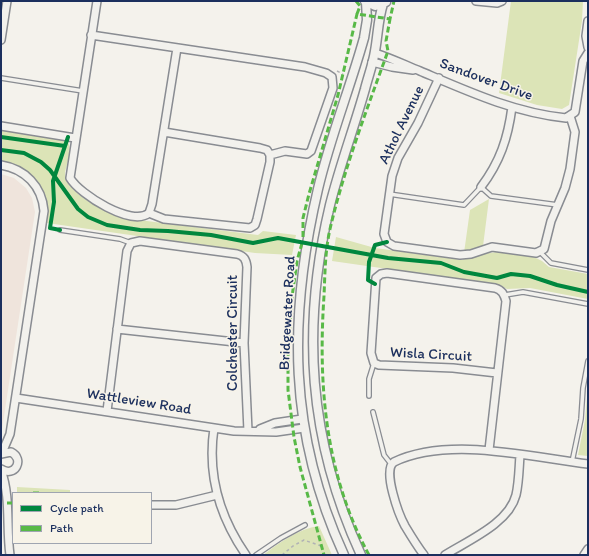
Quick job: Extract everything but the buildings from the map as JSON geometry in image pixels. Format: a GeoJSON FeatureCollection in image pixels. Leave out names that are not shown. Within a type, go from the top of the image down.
{"type":"FeatureCollection","features":[{"type":"Feature","properties":{"kind":"street"},"geometry":{"type":"LineString","coordinates":[[1,40],[7,1]]}},
{"type":"Feature","properties":{"kind":"street"},"geometry":{"type":"LineString","coordinates":[[97,1],[75,138],[70,176],[73,183],[96,202],[115,211],[142,216],[150,213],[164,219],[250,228],[255,224],[270,155],[267,150],[164,132]]}},
{"type":"Feature","properties":{"kind":"street"},"geometry":{"type":"LineString","coordinates":[[365,1],[375,6],[385,2]]}},
{"type":"Feature","properties":{"kind":"street","name":"Bridgewater Road"},"geometry":{"type":"LineString","coordinates":[[344,555],[318,492],[302,419],[298,378],[298,338],[305,252],[308,236],[322,172],[361,49],[367,20],[365,1]]}},
{"type":"Feature","properties":{"kind":"street"},"geometry":{"type":"LineString","coordinates":[[476,1],[497,3],[502,1]]}},
{"type":"Feature","properties":{"kind":"street","name":"Bridgewater Road"},"geometry":{"type":"LineString","coordinates":[[361,555],[348,527],[334,489],[319,425],[313,378],[312,343],[320,253],[323,238],[340,166],[375,53],[385,2]]}},
{"type":"Feature","properties":{"kind":"street"},"geometry":{"type":"LineString","coordinates":[[588,20],[586,41],[588,47]]}},
{"type":"Feature","properties":{"kind":"street"},"geometry":{"type":"LineString","coordinates":[[91,35],[305,67],[322,71],[332,76],[333,88],[311,151],[307,154],[285,151],[270,155]]}},
{"type":"Feature","properties":{"kind":"street"},"geometry":{"type":"LineString","coordinates":[[150,213],[177,48]]}},
{"type":"Feature","properties":{"kind":"street","name":"Sandover Drive"},"geometry":{"type":"LineString","coordinates":[[361,49],[402,62],[419,71],[512,107],[561,117],[570,116]]}},
{"type":"Feature","properties":{"kind":"street"},"geometry":{"type":"LineString","coordinates":[[540,252],[546,246],[551,221],[566,188],[575,132],[570,116],[575,112],[583,61],[588,53]]}},
{"type":"Feature","properties":{"kind":"street","name":"Sandover Drive"},"geometry":{"type":"LineString","coordinates":[[358,58],[392,67],[419,71]]}},
{"type":"Feature","properties":{"kind":"street","name":"Athol Avenue"},"geometry":{"type":"LineString","coordinates":[[439,78],[418,123],[398,158],[389,194],[384,234],[385,238],[389,244],[460,255],[471,254],[492,247],[540,252]]}},
{"type":"Feature","properties":{"kind":"street"},"geometry":{"type":"LineString","coordinates":[[481,187],[492,172],[505,143],[512,107]]}},
{"type":"Feature","properties":{"kind":"street"},"geometry":{"type":"LineString","coordinates":[[1,126],[75,138]]}},
{"type":"Feature","properties":{"kind":"street"},"geometry":{"type":"LineString","coordinates":[[1,165],[17,169],[29,178],[39,190],[44,211],[10,434],[2,453]]}},
{"type":"Feature","properties":{"kind":"street","name":"Colchester Circuit"},"geometry":{"type":"LineString","coordinates":[[131,243],[140,241],[243,256],[247,267],[244,343],[248,431]]}},
{"type":"Feature","properties":{"kind":"street"},"geometry":{"type":"LineString","coordinates":[[107,411],[127,251],[131,243]]}},
{"type":"Feature","properties":{"kind":"street","name":"Wisla Circuit"},"geometry":{"type":"LineString","coordinates":[[497,374],[453,368],[379,365],[374,363],[370,353],[375,284],[376,278],[381,274],[386,273],[495,288],[500,290],[504,295]]}},
{"type":"Feature","properties":{"kind":"street"},"geometry":{"type":"LineString","coordinates":[[489,450],[506,300],[504,295]]}},
{"type":"Feature","properties":{"kind":"street"},"geometry":{"type":"LineString","coordinates":[[117,329],[244,343]]}},
{"type":"Feature","properties":{"kind":"street","name":"Wattleview Road"},"geometry":{"type":"LineString","coordinates":[[16,398],[214,428],[276,432],[319,425]]}},
{"type":"Feature","properties":{"kind":"street","name":"Wattleview Road"},"geometry":{"type":"LineString","coordinates":[[258,430],[275,423],[317,416]]}},
{"type":"Feature","properties":{"kind":"street"},"geometry":{"type":"LineString","coordinates":[[214,428],[211,454],[217,495],[236,543],[246,555]]}},
{"type":"Feature","properties":{"kind":"street"},"geometry":{"type":"LineString","coordinates":[[10,434],[13,453]]}},
{"type":"Feature","properties":{"kind":"street"},"geometry":{"type":"LineString","coordinates":[[424,555],[401,518],[389,474],[391,464],[398,460],[440,451],[489,450],[588,464]]}},
{"type":"Feature","properties":{"kind":"street"},"geometry":{"type":"LineString","coordinates":[[2,453],[8,451],[18,457],[18,464],[12,471],[7,488],[4,537],[10,555]]}},
{"type":"Feature","properties":{"kind":"street"},"geometry":{"type":"LineString","coordinates":[[445,555],[498,522],[506,514],[512,505],[516,494],[520,455]]}},
{"type":"Feature","properties":{"kind":"street"},"geometry":{"type":"LineString","coordinates":[[1,470],[6,472],[12,471]]}},
{"type":"Feature","properties":{"kind":"street"},"geometry":{"type":"LineString","coordinates":[[1,470],[7,488]]}},
{"type":"Feature","properties":{"kind":"street"},"geometry":{"type":"LineString","coordinates":[[152,505],[176,505],[217,495]]}},
{"type":"Feature","properties":{"kind":"street"},"geometry":{"type":"LineString","coordinates":[[584,555],[588,549]]}},
{"type":"Feature","properties":{"kind":"lane"},"geometry":{"type":"LineString","coordinates":[[1,78],[83,91]]}},
{"type":"Feature","properties":{"kind":"lane"},"geometry":{"type":"LineString","coordinates":[[389,194],[464,205],[481,187],[491,196],[558,205]]}},
{"type":"Feature","properties":{"kind":"lane"},"geometry":{"type":"LineString","coordinates":[[60,230],[120,239],[131,243]]}},
{"type":"Feature","properties":{"kind":"lane"},"geometry":{"type":"LineString","coordinates":[[540,252],[550,263],[588,270]]}},
{"type":"Feature","properties":{"kind":"lane"},"geometry":{"type":"LineString","coordinates":[[504,295],[524,292],[588,304]]}},
{"type":"Feature","properties":{"kind":"lane"},"geometry":{"type":"LineString","coordinates":[[572,462],[580,419],[583,383],[588,361]]}},
{"type":"Feature","properties":{"kind":"lane"},"geometry":{"type":"LineString","coordinates":[[369,396],[369,379],[374,363]]}},
{"type":"Feature","properties":{"kind":"lane"},"geometry":{"type":"LineString","coordinates":[[373,412],[384,455],[391,464]]}},
{"type":"Feature","properties":{"kind":"lane"},"geometry":{"type":"LineString","coordinates":[[256,555],[281,538],[305,525]]}},
{"type":"Feature","properties":{"kind":"path"},"geometry":{"type":"LineString","coordinates":[[282,555],[293,546],[304,540],[321,546]]}},
{"type":"Feature","properties":{"kind":"shaded area"},"geometry":{"type":"Polygon","coordinates":[[[1,174],[14,178],[26,188],[32,198],[35,212],[1,436],[1,174]]]}},
{"type":"Feature","properties":{"kind":"green space"},"geometry":{"type":"Polygon","coordinates":[[[511,1],[583,1],[582,21],[569,105],[562,109],[537,105],[499,93],[511,1]]]}},
{"type":"Feature","properties":{"kind":"green space"},"geometry":{"type":"Polygon","coordinates":[[[1,129],[67,141],[70,152],[65,174],[67,181],[79,195],[98,207],[116,215],[123,218],[258,235],[263,231],[296,235],[292,255],[255,253],[47,223],[46,201],[38,182],[22,169],[1,161],[1,129]]]}},
{"type":"Feature","properties":{"kind":"green space"},"geometry":{"type":"Polygon","coordinates":[[[489,199],[482,254],[497,252],[534,257],[549,267],[588,274],[588,299],[530,288],[507,289],[500,285],[332,261],[336,237],[375,248],[463,260],[470,210],[489,199]]]}},
{"type":"Feature","properties":{"kind":"green space"},"geometry":{"type":"Polygon","coordinates":[[[588,386],[588,456],[578,455],[585,420],[588,386]]]}},
{"type":"Feature","properties":{"kind":"green space"},"geometry":{"type":"Polygon","coordinates":[[[17,487],[70,490],[70,492],[17,492],[17,487]]]}},
{"type":"Feature","properties":{"kind":"green space"},"geometry":{"type":"Polygon","coordinates":[[[319,526],[332,555],[263,555],[296,533],[319,526]]]}},
{"type":"Feature","properties":{"kind":"marked path"},"geometry":{"type":"LineString","coordinates":[[356,1],[360,6],[357,14],[390,19],[394,1]]}},
{"type":"Feature","properties":{"kind":"marked path"},"geometry":{"type":"LineString","coordinates":[[303,237],[303,218],[338,95],[357,14]]}},
{"type":"Feature","properties":{"kind":"marked path"},"geometry":{"type":"LineString","coordinates":[[369,555],[354,524],[334,461],[324,396],[322,329],[327,246],[330,229],[349,162],[388,51],[386,41],[390,19]]}},
{"type":"Feature","properties":{"kind":"marked path"},"geometry":{"type":"LineString","coordinates":[[302,243],[297,261],[292,297],[288,351],[288,390],[294,437],[300,467],[324,555]]}},
{"type":"Feature","properties":{"kind":"marked path"},"geometry":{"type":"LineString","coordinates":[[7,503],[12,503]]}},
{"type":"Feature","properties":{"kind":"cycle path"},"geometry":{"type":"LineString","coordinates":[[1,137],[65,146],[68,137]]}},
{"type":"Feature","properties":{"kind":"cycle path"},"geometry":{"type":"LineString","coordinates":[[60,230],[50,228],[54,202],[53,181],[65,146]]}},
{"type":"Feature","properties":{"kind":"cycle path"},"geometry":{"type":"LineString","coordinates":[[1,150],[24,153],[41,162],[50,170],[78,209],[88,217],[107,225],[140,230],[211,235],[253,243],[278,238],[388,258],[441,263],[464,272],[497,278],[511,274],[530,276],[557,285],[588,292]]}},
{"type":"Feature","properties":{"kind":"cycle path"},"geometry":{"type":"LineString","coordinates":[[375,284],[368,280],[369,262],[375,245],[387,242]]}}]}
